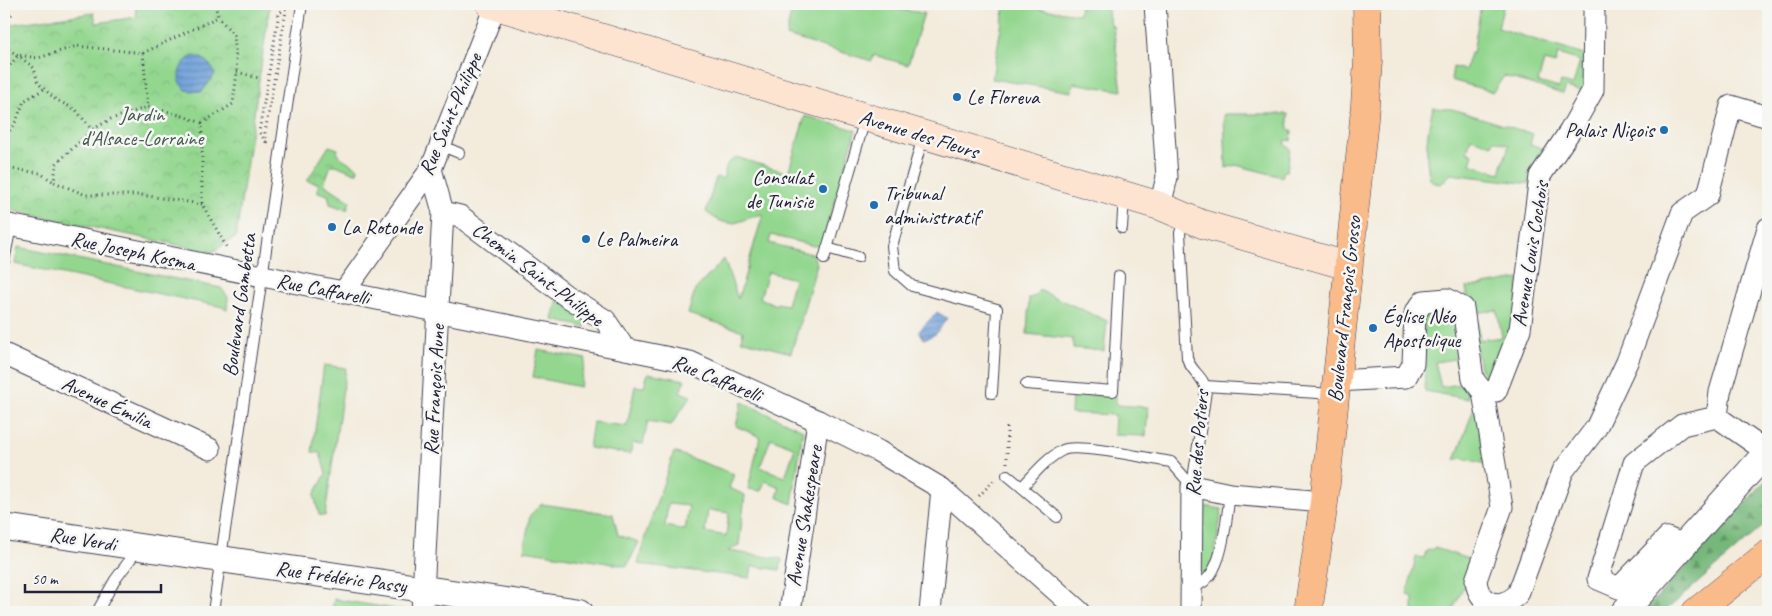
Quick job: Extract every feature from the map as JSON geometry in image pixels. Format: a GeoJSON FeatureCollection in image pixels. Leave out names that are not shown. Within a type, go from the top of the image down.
{"type":"FeatureCollection","features":[{"type":"Feature","properties":{"kind":"main road","name":"Avenue des Fleurs"},"geometry":{"type":"LineString","coordinates":[[494,4],[923,136],[1160,206],[1202,224],[1348,266]]}},
{"type":"Feature","properties":{"kind":"main road","name":"Boulevard François Grosso"},"geometry":{"type":"LineString","coordinates":[[1308,612],[1324,502],[1366,88],[1367,4]]}},
{"type":"Feature","properties":{"kind":"main road"},"geometry":{"type":"LineString","coordinates":[[1696,612],[1768,554]]}},
{"type":"Feature","properties":{"kind":"main road"},"geometry":{"type":"LineString","coordinates":[[1724,612],[1768,565]]}},
{"type":"Feature","properties":{"kind":"street","name":"Rue Saint-Philippe"},"geometry":{"type":"LineString","coordinates":[[343,293],[431,169],[450,149],[494,4]]}},
{"type":"Feature","properties":{"kind":"street"},"geometry":{"type":"LineString","coordinates":[[1155,4],[1167,178],[1160,206]]}},
{"type":"Feature","properties":{"kind":"street","name":"Avenue Louis Cochois"},"geometry":{"type":"LineString","coordinates":[[1483,392],[1496,391],[1520,329],[1540,176],[1570,131],[1593,90],[1594,13]]}},
{"type":"Feature","properties":{"kind":"street"},"geometry":{"type":"LineString","coordinates":[[1336,388],[1406,377],[1413,364],[1416,313],[1424,301],[1447,299],[1463,308],[1473,379],[1483,392],[1502,507],[1501,516],[1476,580],[1477,590],[1489,602],[1501,604],[1510,600],[1518,594],[1560,478],[1596,428],[1627,362],[1682,213],[1708,195],[1731,106],[1768,117]]}},
{"type":"Feature","properties":{"kind":"street","name":"Rue François Aune"},"geometry":{"type":"LineString","coordinates":[[422,601],[443,212],[431,169]]}},
{"type":"Feature","properties":{"kind":"street","name":"Chemin Saint-Philippe"},"geometry":{"type":"LineString","coordinates":[[443,212],[460,216],[565,295],[605,320],[624,348]]}},
{"type":"Feature","properties":{"kind":"street","name":"Rue Joseph Kosma"},"geometry":{"type":"LineString","coordinates":[[7,225],[262,277]]}},
{"type":"Feature","properties":{"kind":"street"},"geometry":{"type":"LineString","coordinates":[[1717,417],[1720,392],[1768,228]]}},
{"type":"Feature","properties":{"kind":"street","name":"Rue Caffarelli"},"geometry":{"type":"LineString","coordinates":[[262,277],[690,362],[878,451],[942,489],[1080,612]]}},
{"type":"Feature","properties":{"kind":"street","name":"Avenue Émilia"},"geometry":{"type":"LineString","coordinates":[[4,354],[210,449]]}},
{"type":"Feature","properties":{"kind":"street"},"geometry":{"type":"LineString","coordinates":[[1624,612],[1684,545],[1768,451],[1717,417],[1682,425],[1634,463],[1598,579],[1619,588],[1667,538],[1684,545]]}},
{"type":"Feature","properties":{"kind":"street","name":"Avenue Shakespeare"},"geometry":{"type":"LineString","coordinates":[[790,612],[818,421]]}},
{"type":"Feature","properties":{"kind":"street"},"geometry":{"type":"LineString","coordinates":[[1192,486],[1230,494],[1324,502]]}},
{"type":"Feature","properties":{"kind":"street","name":"Rue des Potiers"},"geometry":{"type":"LineString","coordinates":[[1192,486],[1192,612]]}},
{"type":"Feature","properties":{"kind":"street"},"geometry":{"type":"LineString","coordinates":[[930,612],[942,489]]}},
{"type":"Feature","properties":{"kind":"street","name":"Rue Verdi"},"geometry":{"type":"LineString","coordinates":[[4,527],[221,559]]}},
{"type":"Feature","properties":{"kind":"street","name":"Rue Frédéric Passy"},"geometry":{"type":"LineString","coordinates":[[221,559],[422,601],[580,612]]}},
{"type":"Feature","properties":{"kind":"lane","name":"Boulevard Gambetta"},"geometry":{"type":"LineString","coordinates":[[213,612],[302,4]]}},
{"type":"Feature","properties":{"kind":"lane"},"geometry":{"type":"LineString","coordinates":[[824,259],[865,118]]}},
{"type":"Feature","properties":{"kind":"lane"},"geometry":{"type":"LineString","coordinates":[[923,136],[892,246],[895,271],[912,286],[997,308],[992,393]]}},
{"type":"Feature","properties":{"kind":"lane"},"geometry":{"type":"LineString","coordinates":[[1122,228],[1124,195]]}},
{"type":"Feature","properties":{"kind":"lane","name":"Rue des Potiers"},"geometry":{"type":"LineString","coordinates":[[1185,217],[1180,233],[1187,358],[1190,369],[1200,377],[1205,386],[1192,486]]}},
{"type":"Feature","properties":{"kind":"lane"},"geometry":{"type":"LineString","coordinates":[[4,261],[7,225]]}},
{"type":"Feature","properties":{"kind":"lane"},"geometry":{"type":"LineString","coordinates":[[827,248],[858,257]]}},
{"type":"Feature","properties":{"kind":"lane"},"geometry":{"type":"LineString","coordinates":[[1026,384],[1113,391],[1119,276]]}},
{"type":"Feature","properties":{"kind":"lane"},"geometry":{"type":"LineString","coordinates":[[1205,386],[1336,388]]}},
{"type":"Feature","properties":{"kind":"lane"},"geometry":{"type":"LineString","coordinates":[[1023,486],[1044,464],[1065,449],[1094,450],[1171,462],[1192,486]]}},
{"type":"Feature","properties":{"kind":"lane"},"geometry":{"type":"LineString","coordinates":[[1007,474],[1057,517]]}},
{"type":"Feature","properties":{"kind":"lane","name":"Rue des Potiers"},"geometry":{"type":"LineString","coordinates":[[1192,586],[1201,585],[1209,578],[1219,556],[1230,494]]}},
{"type":"Feature","properties":{"kind":"lane"},"geometry":{"type":"LineString","coordinates":[[97,612],[115,580],[138,548]]}},
{"type":"Feature","properties":{"kind":"path"},"geometry":{"type":"LineString","coordinates":[[54,182],[56,164],[92,130],[111,119],[148,107],[174,112],[202,122],[233,104],[237,72],[234,35],[218,18],[215,4]]}},
{"type":"Feature","properties":{"kind":"path"},"geometry":{"type":"LineString","coordinates":[[287,8],[283,16],[265,133],[268,144],[259,132],[280,13],[287,8]]}},
{"type":"Feature","properties":{"kind":"path"},"geometry":{"type":"LineString","coordinates":[[4,22],[13,13]]}},
{"type":"Feature","properties":{"kind":"path"},"geometry":{"type":"LineString","coordinates":[[18,54],[38,58],[77,46],[143,53],[218,18]]}},
{"type":"Feature","properties":{"kind":"path"},"geometry":{"type":"LineString","coordinates":[[4,47],[18,54],[34,68],[38,83],[55,99],[76,110],[92,130]]}},
{"type":"Feature","properties":{"kind":"path"},"geometry":{"type":"LineString","coordinates":[[143,53],[148,107]]}},
{"type":"Feature","properties":{"kind":"path"},"geometry":{"type":"LineString","coordinates":[[4,73],[18,54]]}},
{"type":"Feature","properties":{"kind":"path"},"geometry":{"type":"LineString","coordinates":[[237,72],[259,78]]}},
{"type":"Feature","properties":{"kind":"path"},"geometry":{"type":"LineString","coordinates":[[4,139],[16,121],[24,101],[44,89]]}},
{"type":"Feature","properties":{"kind":"path"},"geometry":{"type":"LineString","coordinates":[[202,122],[202,204],[230,252]]}},
{"type":"Feature","properties":{"kind":"path"},"geometry":{"type":"LineString","coordinates":[[4,168],[40,172],[54,182],[86,194],[141,195],[202,204]]}},
{"type":"Feature","properties":{"kind":"path"},"geometry":{"type":"LineString","coordinates":[[1007,426],[1007,474]]}},
{"type":"Feature","properties":{"kind":"path"},"geometry":{"type":"LineString","coordinates":[[978,496],[996,478]]}},
{"type":"Feature","properties":{"kind":"green space","name":"Jardin d'Alsace-Lorraine"},"geometry":{"type":"Polygon","coordinates":[[[154,4],[270,4],[236,237],[212,252],[4,209],[4,25],[94,13],[96,23],[137,17],[135,6],[154,4]]]}},
{"type":"Feature","properties":{"kind":"green space"},"geometry":{"type":"Polygon","coordinates":[[[793,4],[869,4],[870,6],[924,13],[908,65],[874,55],[872,61],[786,36],[793,4]]]}},
{"type":"Feature","properties":{"kind":"green space"},"geometry":{"type":"Polygon","coordinates":[[[1005,4],[1079,14],[1080,4],[1103,4],[1108,10],[1110,25],[1113,26],[1122,91],[1073,83],[1072,92],[992,79],[1005,4]]]}},
{"type":"Feature","properties":{"kind":"green space"},"geometry":{"type":"Polygon","coordinates":[[[1481,4],[1504,4],[1498,28],[1587,56],[1584,92],[1566,87],[1563,94],[1504,76],[1493,92],[1451,80],[1453,67],[1465,70],[1470,53],[1473,54],[1481,4]],[[1558,54],[1555,64],[1544,61],[1538,82],[1559,88],[1561,82],[1573,85],[1580,61],[1558,54]]]}},
{"type":"Feature","properties":{"kind":"green space"},"geometry":{"type":"Polygon","coordinates":[[[1433,108],[1452,109],[1533,134],[1530,144],[1545,149],[1548,139],[1553,141],[1531,184],[1451,174],[1441,184],[1434,183],[1430,179],[1427,161],[1427,143],[1433,108]],[[1471,138],[1467,152],[1473,154],[1470,164],[1500,173],[1509,145],[1494,140],[1492,145],[1471,138]]]}},
{"type":"Feature","properties":{"kind":"green space"},"geometry":{"type":"Polygon","coordinates":[[[1224,114],[1288,114],[1288,130],[1292,130],[1291,141],[1286,140],[1285,144],[1290,149],[1287,171],[1284,171],[1282,177],[1236,165],[1226,168],[1224,114]]]}},
{"type":"Feature","properties":{"kind":"green space"},"geometry":{"type":"Polygon","coordinates":[[[805,116],[856,130],[822,245],[814,246],[771,235],[769,243],[812,254],[817,264],[791,353],[741,340],[743,331],[688,314],[695,290],[724,259],[738,299],[763,214],[729,223],[722,222],[706,212],[716,177],[723,179],[727,164],[736,157],[788,173],[805,116]],[[768,272],[760,298],[776,305],[777,303],[787,305],[794,279],[768,272]]]}},
{"type":"Feature","properties":{"kind":"green space"},"geometry":{"type":"Polygon","coordinates":[[[329,146],[338,149],[337,153],[340,157],[358,168],[357,173],[355,173],[336,165],[331,165],[324,184],[350,201],[347,210],[330,204],[328,195],[318,192],[318,183],[307,181],[329,146]]]}},
{"type":"Feature","properties":{"kind":"green space"},"geometry":{"type":"Polygon","coordinates":[[[18,247],[221,288],[228,297],[227,310],[223,307],[15,264],[18,247]]]}},
{"type":"Feature","properties":{"kind":"green space"},"geometry":{"type":"Polygon","coordinates":[[[1519,279],[1515,320],[1490,379],[1487,379],[1480,369],[1466,288],[1519,279]],[[1497,310],[1476,313],[1480,340],[1502,337],[1497,310]]]}},
{"type":"Feature","properties":{"kind":"green space"},"geometry":{"type":"Polygon","coordinates":[[[1039,290],[1107,321],[1104,351],[1073,348],[1073,339],[1027,334],[1029,298],[1036,296],[1039,290]]]}},
{"type":"Feature","properties":{"kind":"green space"},"geometry":{"type":"Polygon","coordinates":[[[558,298],[587,319],[585,327],[553,320],[558,298]]]}},
{"type":"Feature","properties":{"kind":"green space"},"geometry":{"type":"Polygon","coordinates":[[[1433,306],[1455,311],[1468,399],[1425,391],[1423,320],[1433,306]],[[1455,359],[1435,362],[1441,387],[1460,384],[1455,359]]]}},
{"type":"Feature","properties":{"kind":"green space"},"geometry":{"type":"Polygon","coordinates":[[[538,350],[586,359],[580,387],[533,377],[538,350]]]}},
{"type":"Feature","properties":{"kind":"green space"},"geometry":{"type":"Polygon","coordinates":[[[324,365],[346,368],[325,516],[319,515],[314,495],[326,474],[320,453],[312,452],[324,365]]]}},
{"type":"Feature","properties":{"kind":"green space"},"geometry":{"type":"Polygon","coordinates":[[[648,373],[685,380],[680,392],[691,396],[671,425],[648,421],[643,444],[633,443],[630,454],[589,448],[593,422],[627,426],[635,386],[644,387],[648,373]]]}},
{"type":"Feature","properties":{"kind":"green space"},"geometry":{"type":"Polygon","coordinates":[[[1072,394],[1116,396],[1116,405],[1148,407],[1146,436],[1114,435],[1115,415],[1071,413],[1072,394]]]}},
{"type":"Feature","properties":{"kind":"green space"},"geometry":{"type":"Polygon","coordinates":[[[742,402],[803,430],[792,504],[777,497],[780,487],[765,481],[761,491],[748,489],[760,437],[736,426],[742,402]],[[771,438],[760,467],[785,477],[795,448],[771,438]]]}},
{"type":"Feature","properties":{"kind":"green space"},"geometry":{"type":"Polygon","coordinates":[[[1475,405],[1486,464],[1461,458],[1455,460],[1475,405]]]}},
{"type":"Feature","properties":{"kind":"green space"},"geometry":{"type":"Polygon","coordinates":[[[674,452],[734,474],[729,488],[745,495],[739,545],[728,551],[782,559],[780,570],[752,566],[750,578],[638,564],[644,540],[674,452]],[[668,504],[665,526],[685,530],[689,506],[668,504]],[[708,510],[705,532],[726,536],[729,513],[708,510]]]}},
{"type":"Feature","properties":{"kind":"green space"},"geometry":{"type":"Polygon","coordinates":[[[1768,478],[1768,522],[1664,612],[1643,612],[1768,478]]]}},
{"type":"Feature","properties":{"kind":"green space"},"geometry":{"type":"Polygon","coordinates":[[[541,504],[613,514],[618,535],[639,542],[627,566],[524,550],[530,515],[541,504]]]}},
{"type":"Feature","properties":{"kind":"green space"},"geometry":{"type":"Polygon","coordinates":[[[1203,506],[1222,509],[1215,553],[1208,573],[1196,572],[1195,513],[1203,506]]]}},
{"type":"Feature","properties":{"kind":"green space"},"geometry":{"type":"Polygon","coordinates":[[[1435,548],[1475,561],[1452,612],[1413,612],[1413,597],[1407,594],[1416,557],[1424,558],[1426,551],[1435,548]]]}},
{"type":"Feature","properties":{"kind":"green space"},"geometry":{"type":"Polygon","coordinates":[[[334,599],[407,611],[332,612],[334,599]]]}},
{"type":"Feature","properties":{"kind":"water"},"geometry":{"type":"Polygon","coordinates":[[[193,56],[207,62],[215,74],[202,92],[186,90],[179,82],[182,66],[193,56]]]}},
{"type":"Feature","properties":{"kind":"water"},"geometry":{"type":"Polygon","coordinates":[[[937,312],[947,318],[936,334],[924,339],[919,331],[937,312]]]}},
{"type":"Feature","properties":{"kind":"place","name":"Le Floreva"},"geometry":{"type":"Point","coordinates":[957,97]}},
{"type":"Feature","properties":{"kind":"place","name":"Palais Niçois"},"geometry":{"type":"Point","coordinates":[1664,130]}},
{"type":"Feature","properties":{"kind":"place","name":"Consulat de Tunisie"},"geometry":{"type":"Point","coordinates":[823,189]}},
{"type":"Feature","properties":{"kind":"place","name":"Tribunal administratif"},"geometry":{"type":"Point","coordinates":[874,205]}},
{"type":"Feature","properties":{"kind":"place","name":"La Rotonde"},"geometry":{"type":"Point","coordinates":[332,227]}},
{"type":"Feature","properties":{"kind":"place","name":"Le Palmeira"},"geometry":{"type":"Point","coordinates":[586,239]}},
{"type":"Feature","properties":{"kind":"place","name":"Église Néo Apostolique"},"geometry":{"type":"Point","coordinates":[1373,328]}}]}
